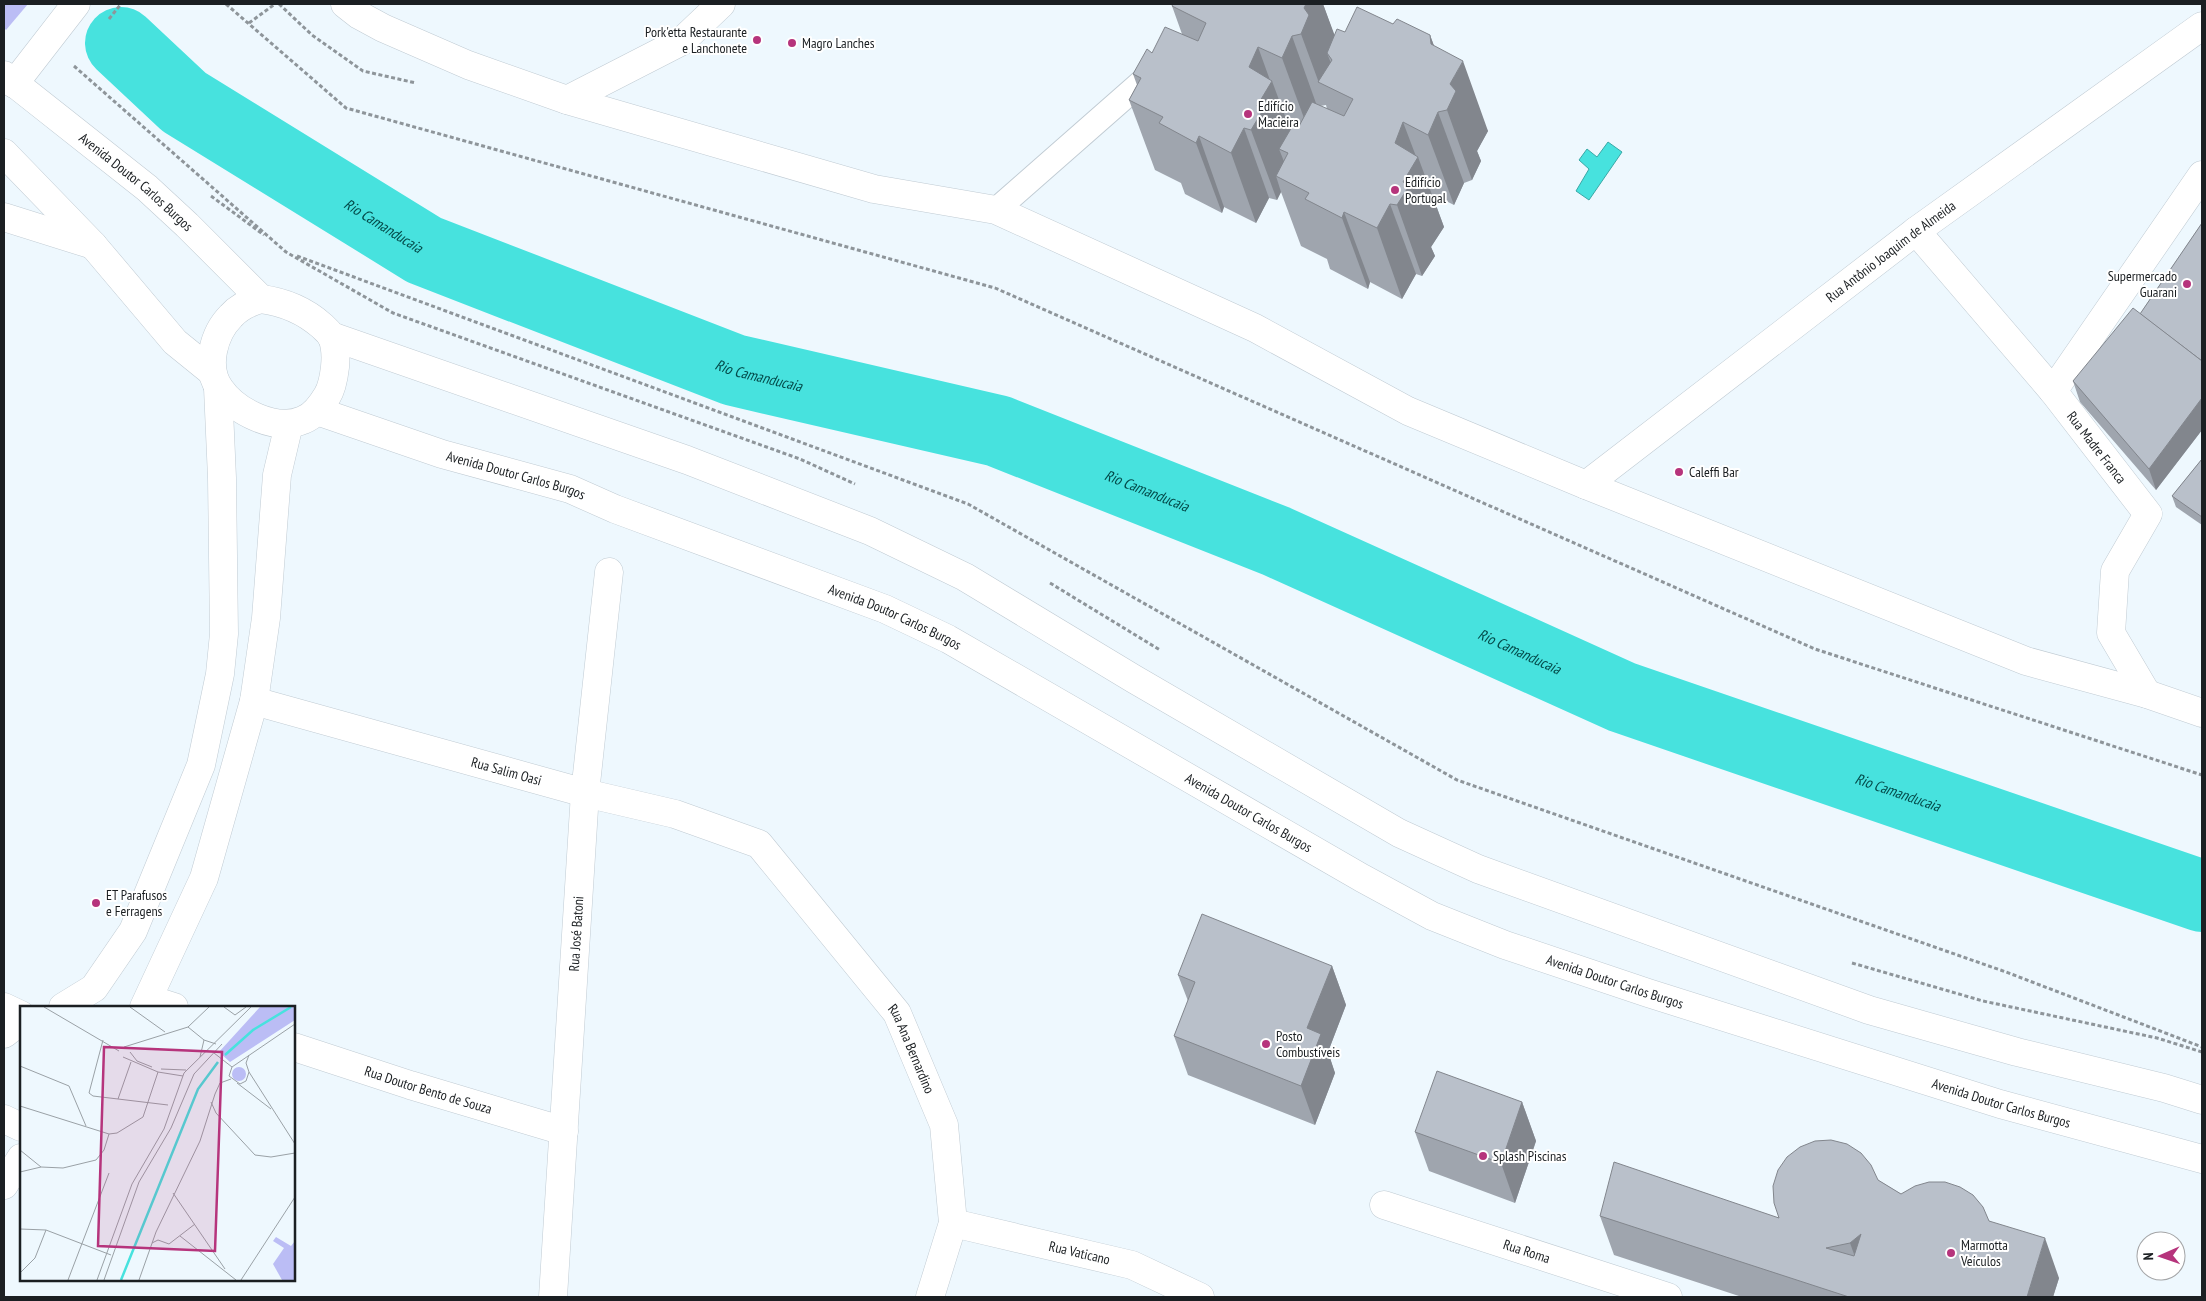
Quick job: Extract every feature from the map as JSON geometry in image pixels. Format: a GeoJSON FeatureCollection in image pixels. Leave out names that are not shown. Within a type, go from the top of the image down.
{"type":"FeatureCollection","features":[{"type":"Feature","properties":{"kind":"street"},"geometry":{"type":"LineString","coordinates":[[9,80],[32,62],[76,4]]}},
{"type":"Feature","properties":{"kind":"street"},"geometry":{"type":"LineString","coordinates":[[345,4],[359,15],[383,28],[468,64],[567,100],[874,189],[996,210],[1255,328],[1408,411],[1586,485],[2026,661],[2147,694],[2202,713]]}},
{"type":"Feature","properties":{"kind":"street"},"geometry":{"type":"LineString","coordinates":[[567,100],[682,41],[721,4]]}},
{"type":"Feature","properties":{"kind":"street","name":"Rua Antônio Joaquim de Almeida"},"geometry":{"type":"LineString","coordinates":[[1586,485],[1916,231],[2202,26]]}},
{"type":"Feature","properties":{"kind":"street","name":"Avenida Doutor Carlos Burgos"},"geometry":{"type":"LineString","coordinates":[[9,80],[147,188],[260,298]]}},
{"type":"Feature","properties":{"kind":"street"},"geometry":{"type":"LineString","coordinates":[[4,153],[92,245],[175,342],[215,380],[231,402],[247,412],[270,421],[289,424],[305,420],[317,411],[329,393],[335,372],[336,352],[331,336]]}},
{"type":"Feature","properties":{"kind":"street"},"geometry":{"type":"LineString","coordinates":[[2053,391],[2202,175]]}},
{"type":"Feature","properties":{"kind":"street"},"geometry":{"type":"LineString","coordinates":[[4,217],[92,245]]}},
{"type":"Feature","properties":{"kind":"street","name":"Rua Madre Franca"},"geometry":{"type":"LineString","coordinates":[[1916,231],[2053,391],[2148,514],[2115,571],[2111,633],[2147,694]]}},
{"type":"Feature","properties":{"kind":"street"},"geometry":{"type":"LineString","coordinates":[[65,1006],[94,988],[133,931],[200,765],[220,674],[224,634],[222,478],[212,352],[219,332],[231,315],[248,303],[260,298],[278,301],[304,312],[331,336],[688,460],[870,531],[965,576],[1134,679],[1399,833],[1478,869],[1869,1010],[2017,1052],[2164,1088],[2202,1100]]}},
{"type":"Feature","properties":{"kind":"street","name":"Avenida Doutor Carlos Burgos"},"geometry":{"type":"LineString","coordinates":[[317,411],[442,454],[570,490],[885,609],[948,638],[1353,873],[1432,916],[1505,945],[1724,1017],[2000,1104],[2202,1159]]}},
{"type":"Feature","properties":{"kind":"street"},"geometry":{"type":"LineString","coordinates":[[156,1004],[204,878],[254,701],[266,618],[278,475],[289,424]]}},
{"type":"Feature","properties":{"kind":"street","name":"Rua José Batoni"},"geometry":{"type":"LineString","coordinates":[[553,1297],[585,793],[609,572]]}},
{"type":"Feature","properties":{"kind":"street","name":"Rua Salim Oasi"},"geometry":{"type":"LineString","coordinates":[[254,701],[585,793],[675,814],[759,844]]}},
{"type":"Feature","properties":{"kind":"street","name":"Rua Ana Bernardino"},"geometry":{"type":"LineString","coordinates":[[759,844],[896,1013],[944,1125],[953,1223],[930,1297]]}},
{"type":"Feature","properties":{"kind":"street"},"geometry":{"type":"LineString","coordinates":[[4,1007],[20,1014]]}},
{"type":"Feature","properties":{"kind":"street"},"geometry":{"type":"LineString","coordinates":[[4,1034],[20,1022]]}},
{"type":"Feature","properties":{"kind":"street","name":"Rua Doutor Bento de Souza"},"geometry":{"type":"LineString","coordinates":[[295,1047],[564,1131]]}},
{"type":"Feature","properties":{"kind":"street"},"geometry":{"type":"LineString","coordinates":[[4,1119],[20,1127]]}},
{"type":"Feature","properties":{"kind":"street"},"geometry":{"type":"LineString","coordinates":[[4,1186],[20,1160]]}},
{"type":"Feature","properties":{"kind":"street","name":"Rua Roma"},"geometry":{"type":"LineString","coordinates":[[1384,1205],[1668,1297]]}},
{"type":"Feature","properties":{"kind":"street","name":"Rua Vaticano"},"geometry":{"type":"LineString","coordinates":[[953,1223],[1132,1265],[1200,1297]]}},
{"type":"Feature","properties":{"kind":"lane"},"geometry":{"type":"LineString","coordinates":[[996,210],[1177,50]]}},
{"type":"Feature","properties":{"kind":"path"},"geometry":{"type":"LineString","coordinates":[[226,4],[346,108],[995,288],[1815,649],[2202,775]]}},
{"type":"Feature","properties":{"kind":"path"},"geometry":{"type":"LineString","coordinates":[[249,23],[277,4],[312,35],[363,71],[420,84]]}},
{"type":"Feature","properties":{"kind":"path"},"geometry":{"type":"LineString","coordinates":[[74,68],[286,252],[968,504],[1457,780],[2006,972],[2202,1047]]}},
{"type":"Feature","properties":{"kind":"path"},"geometry":{"type":"LineString","coordinates":[[207,193],[286,252],[393,313],[800,459],[861,487]]}},
{"type":"Feature","properties":{"kind":"path"},"geometry":{"type":"LineString","coordinates":[[1042,579],[1167,654]]}},
{"type":"Feature","properties":{"kind":"path"},"geometry":{"type":"LineString","coordinates":[[1843,961],[1983,1001],[2157,1038],[2202,1052]]}},
{"type":"Feature","properties":{"kind":"shaded area"},"geometry":{"type":"Polygon","coordinates":[[[4,4],[28,4],[6,30],[4,28],[4,4]]]}},
{"type":"Feature","properties":{"kind":"shaded area"},"geometry":{"type":"Polygon","coordinates":[[[1608,142],[1622,152],[1589,200],[1576,191],[1589,169],[1579,160],[1587,149],[1597,157],[1608,142]]]}},
{"type":"Feature","properties":{"kind":"building"},"geometry":{"type":"Polygon","coordinates":[[[1173,4],[1306,4],[1304,8],[1309,15],[1301,34],[1292,36],[1282,58],[1258,47],[1249,67],[1272,81],[1257,106],[1263,110],[1251,130],[1244,128],[1231,153],[1199,136],[1196,143],[1159,123],[1163,117],[1129,100],[1141,78],[1133,74],[1147,49],[1152,53],[1165,27],[1198,41],[1206,23],[1172,6],[1173,4]]]}},
{"type":"Feature","properties":{"kind":"building"},"geometry":{"type":"Polygon","coordinates":[[[1357,7],[1393,24],[1397,19],[1430,35],[1431,44],[1463,61],[1450,84],[1456,91],[1447,110],[1438,112],[1428,135],[1403,122],[1395,143],[1418,157],[1403,182],[1409,186],[1397,205],[1390,204],[1377,228],[1344,212],[1342,218],[1305,199],[1309,193],[1276,176],[1288,153],[1279,149],[1293,125],[1298,128],[1312,102],[1344,116],[1353,99],[1318,82],[1332,60],[1327,53],[1337,29],[1345,32],[1357,7]]]}},
{"type":"Feature","properties":{"kind":"building","name":"Supermercado Guarani"},"geometry":{"type":"Polygon","coordinates":[[[2202,223],[2202,361],[2140,314],[2202,223]]]}},
{"type":"Feature","properties":{"kind":"building"},"geometry":{"type":"Polygon","coordinates":[[[2133,308],[2202,361],[2202,398],[2149,469],[2073,381],[2133,308]]]}},
{"type":"Feature","properties":{"kind":"building"},"geometry":{"type":"Polygon","coordinates":[[[2202,459],[2202,517],[2172,496],[2202,459]]]}},
{"type":"Feature","properties":{"kind":"building","name":"Posto Combustíveis"},"geometry":{"type":"Polygon","coordinates":[[[1202,914],[1332,966],[1307,1028],[1321,1034],[1301,1086],[1174,1036],[1195,982],[1178,975],[1202,914]]]}},
{"type":"Feature","properties":{"kind":"building"},"geometry":{"type":"Polygon","coordinates":[[[1437,1071],[1522,1102],[1501,1163],[1415,1132],[1437,1071]]]}},
{"type":"Feature","properties":{"kind":"building"},"geometry":{"type":"Polygon","coordinates":[[[1831,1140],[1847,1144],[1861,1153],[1871,1165],[1878,1180],[1901,1194],[1915,1186],[1929,1182],[1945,1182],[1960,1187],[1973,1195],[1983,1207],[1989,1221],[2045,1238],[2027,1297],[1849,1297],[1600,1216],[1614,1162],[1779,1218],[1774,1203],[1773,1186],[1778,1170],[1787,1157],[1800,1147],[1815,1141],[1831,1140]],[[1861,1234],[1850,1243],[1826,1248],[1854,1256],[1861,1234]]]}},
{"type":"Feature","properties":{"kind":"waterway","name":"Rio Camanducaia"},"geometry":{"type":"LineString","coordinates":[[121,43],[184,102],[424,250],[734,370],[998,431],[1276,541],[1622,697],[2202,896]]}},
{"type":"Feature","properties":{"kind":"place","name":"Pork'etta Restaurante e Lanchonete"},"geometry":{"type":"Point","coordinates":[757,40]}},
{"type":"Feature","properties":{"kind":"place","name":"Magro Lanches"},"geometry":{"type":"Point","coordinates":[792,43]}},
{"type":"Feature","properties":{"kind":"place","name":"Edifício Macieira"},"geometry":{"type":"Point","coordinates":[1248,114]}},
{"type":"Feature","properties":{"kind":"place","name":"Edifício Portugal"},"geometry":{"type":"Point","coordinates":[1395,190]}},
{"type":"Feature","properties":{"kind":"place","name":"Supermercado Guarani"},"geometry":{"type":"Point","coordinates":[2187,284]}},
{"type":"Feature","properties":{"kind":"place","name":"Caleffi Bar"},"geometry":{"type":"Point","coordinates":[1679,472]}},
{"type":"Feature","properties":{"kind":"place","name":"ET Parafusos e Ferragens"},"geometry":{"type":"Point","coordinates":[96,903]}},
{"type":"Feature","properties":{"kind":"place","name":"Posto Combustíveis"},"geometry":{"type":"Point","coordinates":[1266,1044]}},
{"type":"Feature","properties":{"kind":"place","name":"Splash Piscinas"},"geometry":{"type":"Point","coordinates":[1483,1156]}},
{"type":"Feature","properties":{"kind":"place","name":"Marmotta Veículos"},"geometry":{"type":"Point","coordinates":[1951,1253]}}]}
